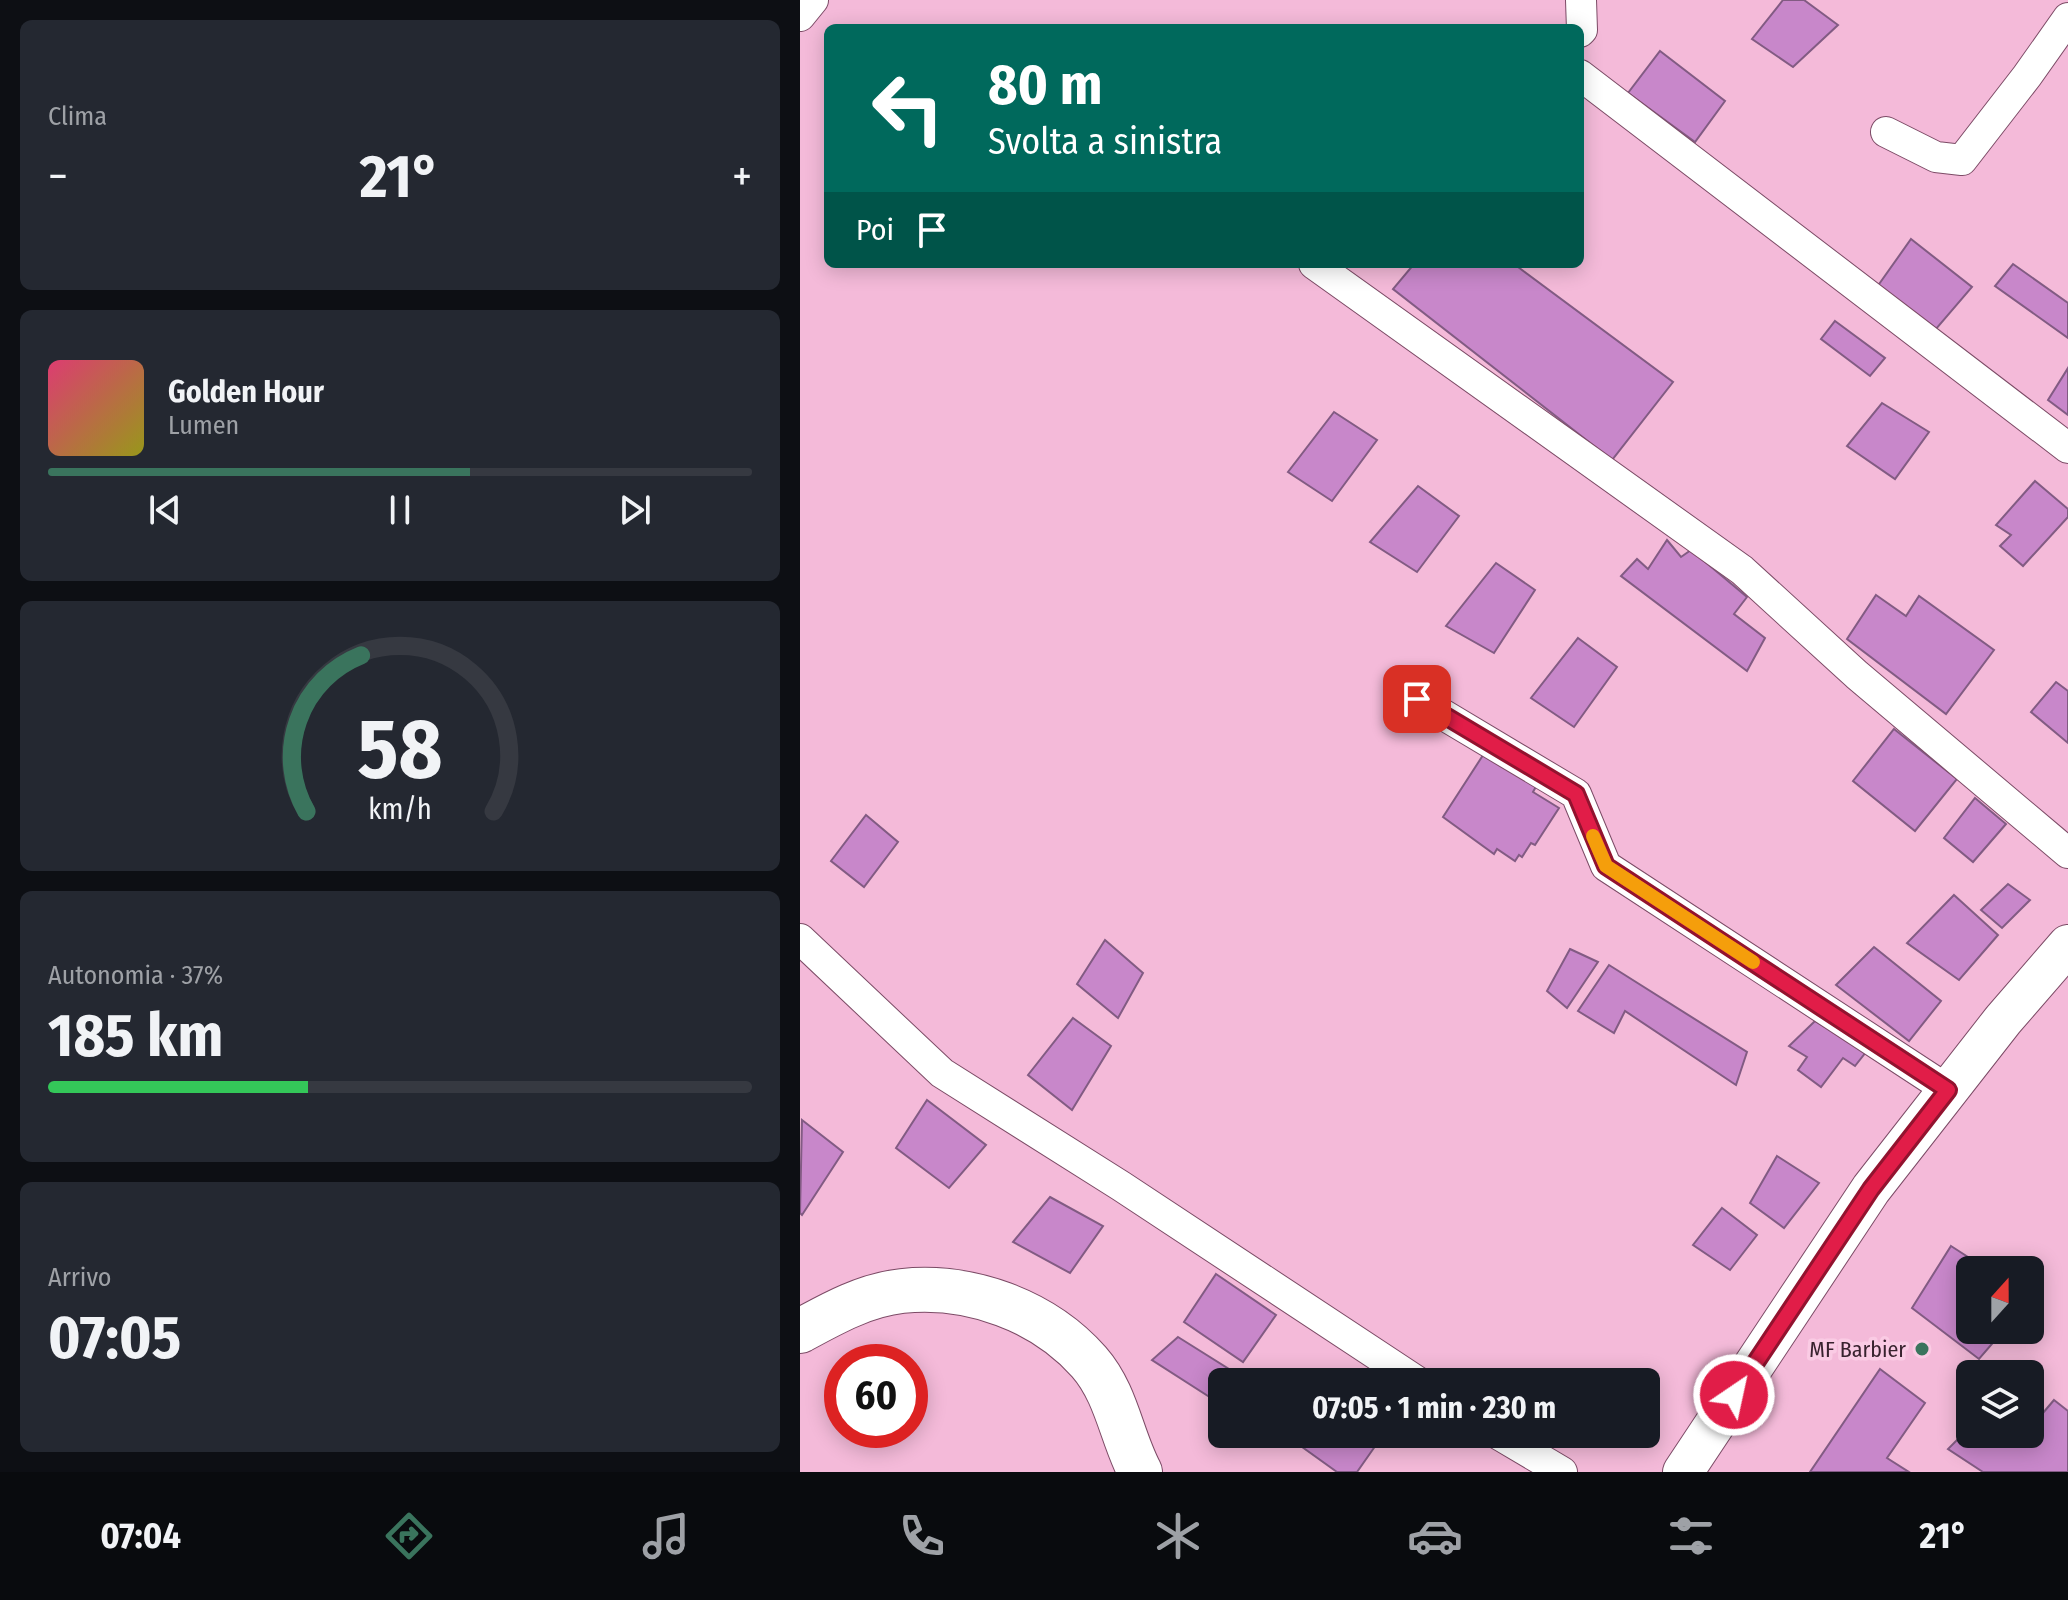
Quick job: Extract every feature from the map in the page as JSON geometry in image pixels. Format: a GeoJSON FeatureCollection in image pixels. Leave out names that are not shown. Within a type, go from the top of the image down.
{"type":"FeatureCollection","features":[{"type":"Feature","properties":{"kind":"highway"},"geometry":{"type":"LineString","coordinates":[[800,1331],[855,1303],[901,1291],[953,1291],[1005,1305],[1046,1323],[1090,1363],[1116,1406],[1132,1467]]}},
{"type":"Feature","properties":{"kind":"main road"},"geometry":{"type":"LineString","coordinates":[[1683,1472],[1871,1189],[2003,1020],[2068,945]]}},
{"type":"Feature","properties":{"kind":"street"},"geometry":{"type":"LineString","coordinates":[[800,16],[813,0]]}},
{"type":"Feature","properties":{"kind":"street"},"geometry":{"type":"LineString","coordinates":[[1581,0],[1582,24]]}},
{"type":"Feature","properties":{"kind":"street"},"geometry":{"type":"LineString","coordinates":[[1886,132],[1936,157],[1962,160],[2068,18]]}},
{"type":"Feature","properties":{"kind":"street"},"geometry":{"type":"LineString","coordinates":[[1584,78],[2068,448]]}},
{"type":"Feature","properties":{"kind":"street"},"geometry":{"type":"LineString","coordinates":[[1320,268],[1742,570],[1857,675],[2068,853]]}},
{"type":"Feature","properties":{"kind":"street"},"geometry":{"type":"LineString","coordinates":[[1417,699],[1576,794],[1606,866],[1948,1090]]}},
{"type":"Feature","properties":{"kind":"street"},"geometry":{"type":"LineString","coordinates":[[800,939],[942,1073],[1397,1368]]}},
{"type":"Feature","properties":{"kind":"street"},"geometry":{"type":"LineString","coordinates":[[1522,1448],[1562,1472]]}},
{"type":"Feature","properties":{"kind":"building"},"geometry":{"type":"Polygon","coordinates":[[[1783,0],[1804,0],[1838,25],[1793,67],[1752,39],[1783,0]]]}},
{"type":"Feature","properties":{"kind":"building"},"geometry":{"type":"Polygon","coordinates":[[[1660,51],[1725,101],[1695,142],[1628,93],[1660,51]]]}},
{"type":"Feature","properties":{"kind":"building"},"geometry":{"type":"Polygon","coordinates":[[[1911,239],[1972,287],[1936,329],[1877,287],[1911,239]]]}},
{"type":"Feature","properties":{"kind":"building"},"geometry":{"type":"Polygon","coordinates":[[[2013,264],[2068,303],[2068,338],[1995,286],[2013,264]]]}},
{"type":"Feature","properties":{"kind":"building"},"geometry":{"type":"Polygon","coordinates":[[[1411,268],[1519,268],[1673,382],[1612,460],[1393,289],[1411,268]]]}},
{"type":"Feature","properties":{"kind":"building"},"geometry":{"type":"Polygon","coordinates":[[[1835,321],[1885,358],[1870,376],[1821,339],[1835,321]]]}},
{"type":"Feature","properties":{"kind":"building"},"geometry":{"type":"Polygon","coordinates":[[[2068,368],[2068,415],[2048,400],[2068,368]]]}},
{"type":"Feature","properties":{"kind":"building"},"geometry":{"type":"Polygon","coordinates":[[[1882,403],[1929,432],[1895,479],[1847,446],[1882,403]]]}},
{"type":"Feature","properties":{"kind":"building"},"geometry":{"type":"Polygon","coordinates":[[[1334,412],[1377,440],[1332,501],[1288,472],[1334,412]]]}},
{"type":"Feature","properties":{"kind":"building"},"geometry":{"type":"Polygon","coordinates":[[[2035,481],[2068,509],[2068,517],[2023,566],[2000,546],[2011,535],[1996,525],[2035,481]]]}},
{"type":"Feature","properties":{"kind":"building"},"geometry":{"type":"Polygon","coordinates":[[[1418,486],[1459,516],[1417,572],[1370,542],[1418,486]]]}},
{"type":"Feature","properties":{"kind":"building"},"geometry":{"type":"Polygon","coordinates":[[[1667,540],[1681,557],[1691,550],[1747,597],[1734,614],[1765,638],[1747,671],[1621,576],[1637,559],[1648,569],[1667,540]]]}},
{"type":"Feature","properties":{"kind":"building"},"geometry":{"type":"Polygon","coordinates":[[[1496,563],[1535,590],[1494,653],[1446,626],[1496,563]]]}},
{"type":"Feature","properties":{"kind":"building"},"geometry":{"type":"Polygon","coordinates":[[[1876,595],[1906,616],[1919,596],[1994,650],[1946,714],[1847,639],[1876,595]]]}},
{"type":"Feature","properties":{"kind":"building"},"geometry":{"type":"Polygon","coordinates":[[[1578,638],[1617,667],[1574,727],[1531,698],[1578,638]]]}},
{"type":"Feature","properties":{"kind":"building"},"geometry":{"type":"Polygon","coordinates":[[[2056,682],[2068,691],[2068,743],[2031,712],[2056,682]]]}},
{"type":"Feature","properties":{"kind":"building"},"geometry":{"type":"Polygon","coordinates":[[[1894,729],[1957,779],[1915,831],[1853,781],[1894,729]]]}},
{"type":"Feature","properties":{"kind":"building"},"geometry":{"type":"Polygon","coordinates":[[[1487,749],[1538,783],[1533,792],[1559,808],[1535,845],[1531,843],[1522,857],[1519,855],[1515,861],[1497,849],[1494,854],[1443,817],[1487,749]]]}},
{"type":"Feature","properties":{"kind":"building"},"geometry":{"type":"Polygon","coordinates":[[[1975,798],[2006,824],[1973,862],[1944,838],[1975,798]]]}},
{"type":"Feature","properties":{"kind":"building"},"geometry":{"type":"Polygon","coordinates":[[[866,815],[898,842],[864,887],[831,861],[866,815]]]}},
{"type":"Feature","properties":{"kind":"building"},"geometry":{"type":"Polygon","coordinates":[[[2008,884],[2030,900],[2002,928],[1981,910],[2008,884]]]}},
{"type":"Feature","properties":{"kind":"building"},"geometry":{"type":"Polygon","coordinates":[[[1954,895],[1998,935],[1959,980],[1907,943],[1954,895]]]}},
{"type":"Feature","properties":{"kind":"building"},"geometry":{"type":"Polygon","coordinates":[[[1105,940],[1143,973],[1118,1018],[1077,984],[1105,940]]]}},
{"type":"Feature","properties":{"kind":"building"},"geometry":{"type":"Polygon","coordinates":[[[1874,947],[1941,1001],[1909,1041],[1836,985],[1874,947]]]}},
{"type":"Feature","properties":{"kind":"building"},"geometry":{"type":"Polygon","coordinates":[[[1570,949],[1598,962],[1567,1008],[1547,991],[1570,949]]]}},
{"type":"Feature","properties":{"kind":"building"},"geometry":{"type":"Polygon","coordinates":[[[1609,965],[1747,1052],[1736,1085],[1625,1011],[1614,1033],[1578,1011],[1609,965]]]}},
{"type":"Feature","properties":{"kind":"building"},"geometry":{"type":"Polygon","coordinates":[[[1073,1018],[1111,1046],[1072,1110],[1028,1075],[1073,1018]]]}},
{"type":"Feature","properties":{"kind":"building"},"geometry":{"type":"Polygon","coordinates":[[[1815,1021],[1866,1052],[1855,1066],[1843,1058],[1821,1087],[1798,1070],[1807,1057],[1789,1046],[1815,1021]]]}},
{"type":"Feature","properties":{"kind":"building"},"geometry":{"type":"Polygon","coordinates":[[[927,1100],[986,1145],[949,1188],[896,1148],[927,1100]]]}},
{"type":"Feature","properties":{"kind":"building"},"geometry":{"type":"Polygon","coordinates":[[[802,1120],[843,1152],[802,1215],[800,1213],[802,1120]]]}},
{"type":"Feature","properties":{"kind":"building"},"geometry":{"type":"Polygon","coordinates":[[[1777,1156],[1819,1183],[1784,1228],[1750,1203],[1777,1156]]]}},
{"type":"Feature","properties":{"kind":"building"},"geometry":{"type":"Polygon","coordinates":[[[1050,1197],[1103,1226],[1070,1273],[1013,1242],[1050,1197]]]}},
{"type":"Feature","properties":{"kind":"building"},"geometry":{"type":"Polygon","coordinates":[[[1722,1208],[1757,1235],[1730,1270],[1693,1245],[1722,1208]]]}},
{"type":"Feature","properties":{"kind":"building"},"geometry":{"type":"Polygon","coordinates":[[[1951,1246],[1966,1256],[1956,1256],[1956,1341],[1912,1308],[1951,1246]]]}},
{"type":"Feature","properties":{"kind":"building"},"geometry":{"type":"Polygon","coordinates":[[[1216,1274],[1276,1315],[1243,1362],[1184,1322],[1216,1274]]]}},
{"type":"Feature","properties":{"kind":"building"},"geometry":{"type":"Polygon","coordinates":[[[1178,1337],[1227,1368],[1208,1368],[1208,1396],[1152,1360],[1178,1337]]]}},
{"type":"Feature","properties":{"kind":"building"},"geometry":{"type":"Polygon","coordinates":[[[1959,1344],[1992,1344],[1979,1359],[1959,1344]]]}},
{"type":"Feature","properties":{"kind":"building"},"geometry":{"type":"Polygon","coordinates":[[[1880,1369],[1925,1403],[1887,1458],[1909,1472],[1810,1472],[1880,1369]]]}},
{"type":"Feature","properties":{"kind":"building"},"geometry":{"type":"Polygon","coordinates":[[[2054,1400],[2068,1411],[2068,1472],[1983,1472],[1948,1449],[1956,1441],[1956,1448],[2044,1448],[2044,1412],[2054,1400]]]}},
{"type":"Feature","properties":{"kind":"building"},"geometry":{"type":"Polygon","coordinates":[[[1304,1448],[1374,1448],[1357,1472],[1337,1472],[1304,1448]]]}},
{"type":"Feature","properties":{"kind":"slow traffic"},"geometry":{"type":"LineString","coordinates":[[1593,836],[1606,866],[1753,962]]}},
{"type":"Feature","properties":{"kind":"place","name":"MF Barbier"},"geometry":{"type":"Point","coordinates":[1922,1349]}},
{"type":"Feature","properties":{"kind":"route"},"geometry":{"type":"LineString","coordinates":[[1417,699],[1576,794],[1606,866],[1948,1090],[1871,1189],[1734,1395]]}}]}
